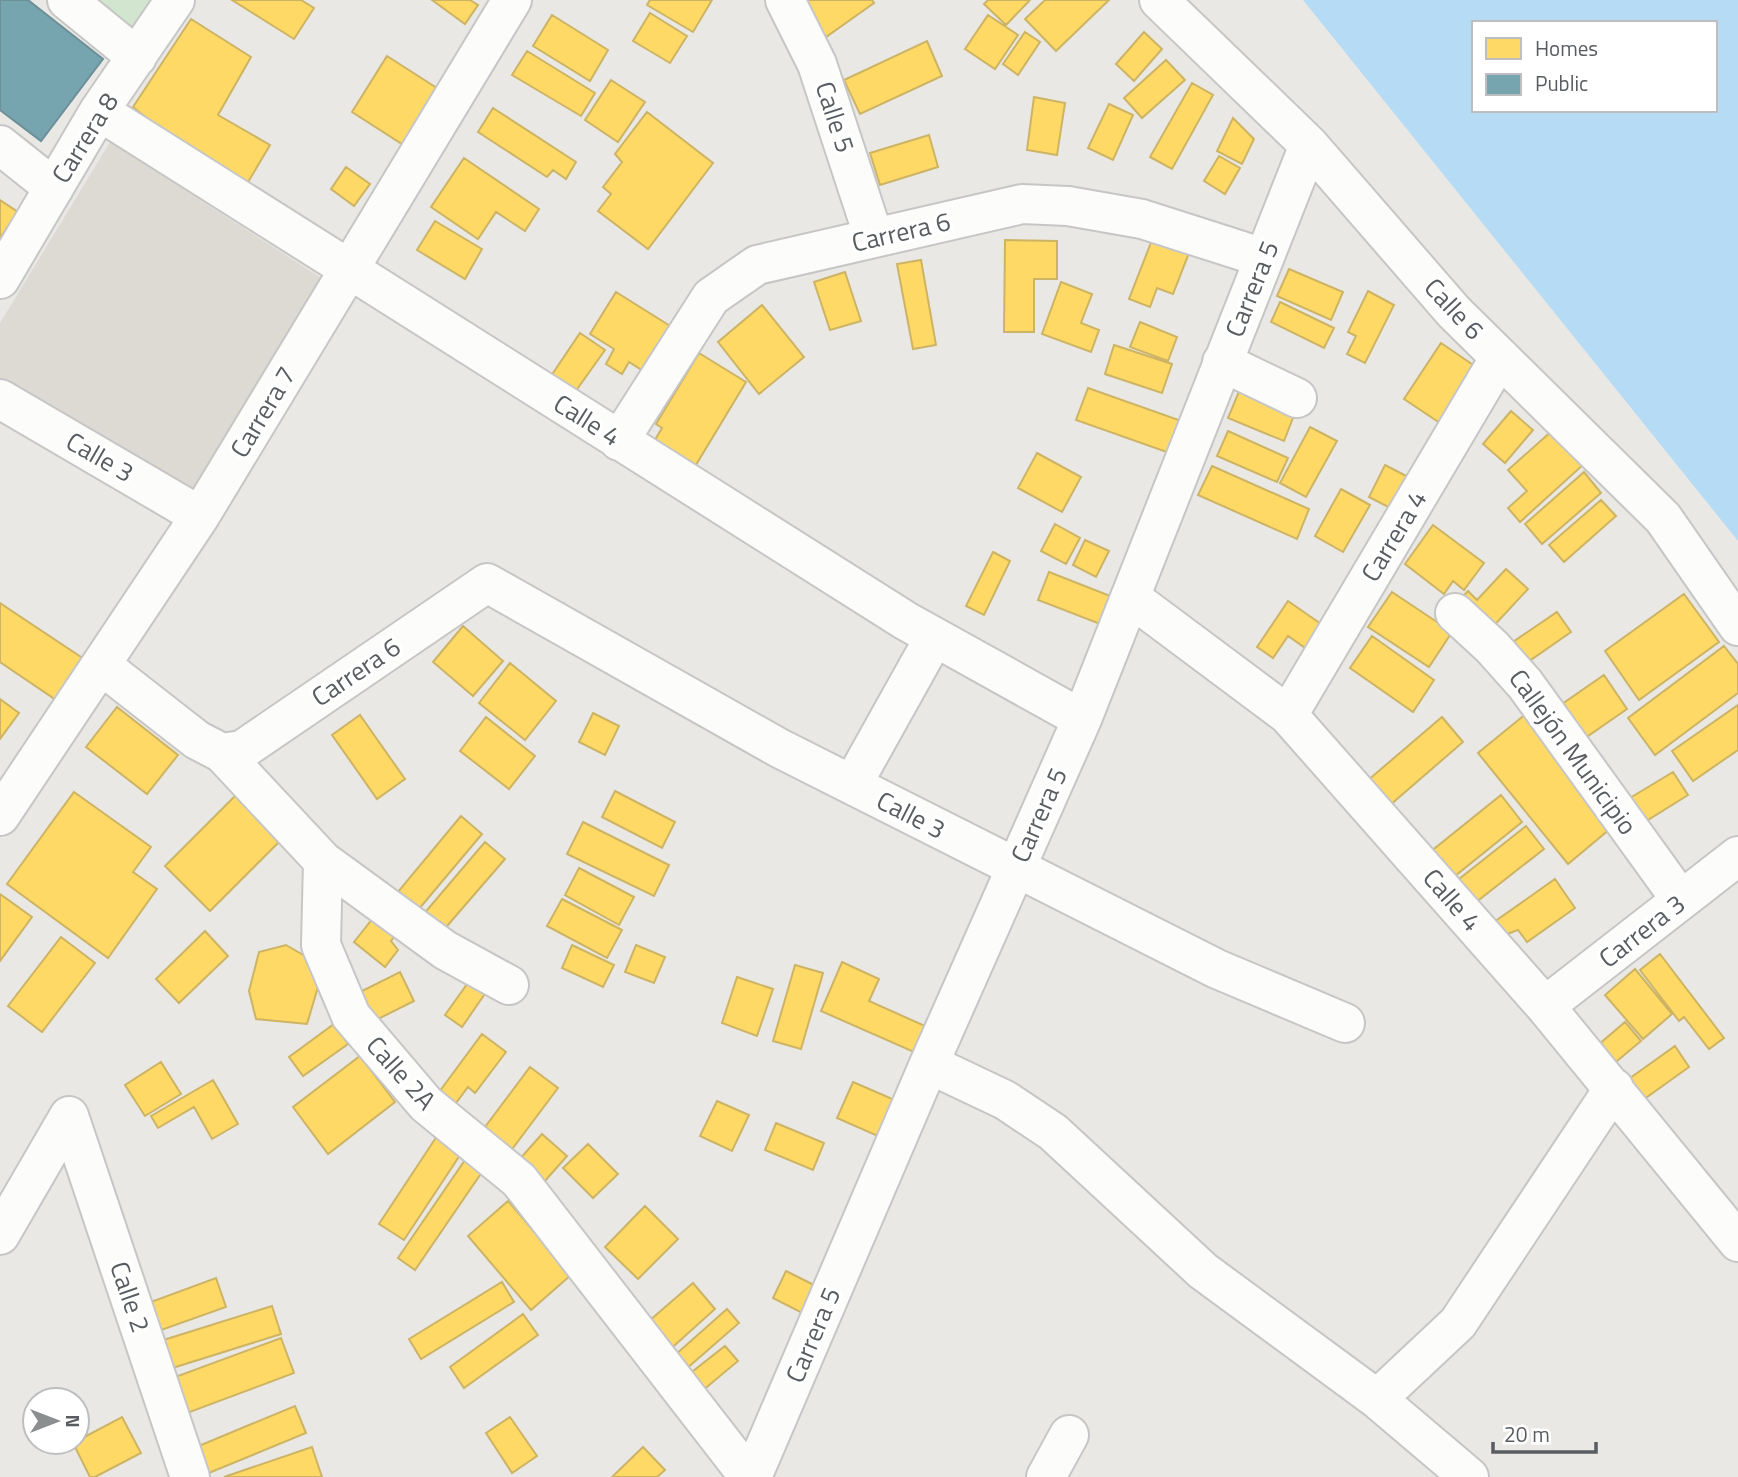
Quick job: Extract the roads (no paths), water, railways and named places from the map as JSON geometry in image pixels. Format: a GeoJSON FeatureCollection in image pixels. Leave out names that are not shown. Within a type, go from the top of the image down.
{"type":"FeatureCollection","features":[{"type":"Feature","properties":{"kind":"street"},"geometry":{"type":"LineString","coordinates":[[67,0],[136,57]]}},
{"type":"Feature","properties":{"kind":"street","name":"Carrera 8"},"geometry":{"type":"LineString","coordinates":[[0,279],[99,111],[175,0]]}},
{"type":"Feature","properties":{"kind":"street","name":"Carrera 7"},"geometry":{"type":"LineString","coordinates":[[0,816],[200,516],[512,0]]}},
{"type":"Feature","properties":{"kind":"street","name":"Calle 5"},"geometry":{"type":"LineString","coordinates":[[785,0],[817,64],[874,238]]}},
{"type":"Feature","properties":{"kind":"street","name":"Calle 6"},"geometry":{"type":"LineString","coordinates":[[1159,0],[1309,145],[1454,312],[1663,518],[1738,626]]}},
{"type":"Feature","properties":{"kind":"street","name":"Calle 4"},"geometry":{"type":"LineString","coordinates":[[99,111],[934,638],[1082,719]]}},
{"type":"Feature","properties":{"kind":"street"},"geometry":{"type":"LineString","coordinates":[[0,145],[54,188]]}},
{"type":"Feature","properties":{"kind":"street","name":"Carrera 5"},"geometry":{"type":"LineString","coordinates":[[751,1477],[929,1064],[1082,719],[1309,145]]}},
{"type":"Feature","properties":{"kind":"street","name":"Carrera 6"},"geometry":{"type":"LineString","coordinates":[[620,441],[711,297],[757,265],[1022,204],[1068,206],[1142,219],[1264,258]]}},
{"type":"Feature","properties":{"kind":"street","name":"Carrera 4"},"geometry":{"type":"LineString","coordinates":[[1288,715],[1500,358]]}},
{"type":"Feature","properties":{"kind":"street"},"geometry":{"type":"LineString","coordinates":[[1222,362],[1297,398]]}},
{"type":"Feature","properties":{"kind":"street","name":"Calle 3"},"geometry":{"type":"LineString","coordinates":[[0,399],[200,516]]}},
{"type":"Feature","properties":{"kind":"street","name":"Carrera 6"},"geometry":{"type":"LineString","coordinates":[[222,752],[242,750],[487,583]]}},
{"type":"Feature","properties":{"kind":"street","name":"Calle 3"},"geometry":{"type":"LineString","coordinates":[[487,583],[779,748],[1217,969],[1345,1023]]}},
{"type":"Feature","properties":{"kind":"street","name":"Calle 4"},"geometry":{"type":"LineString","coordinates":[[1130,597],[1288,715],[1545,1006],[1738,1242]]}},
{"type":"Feature","properties":{"kind":"street","name":"Callejón Municipio"},"geometry":{"type":"LineString","coordinates":[[1455,613],[1492,647],[1525,684],[1681,900]]}},
{"type":"Feature","properties":{"kind":"street"},"geometry":{"type":"LineString","coordinates":[[852,785],[934,638]]}},
{"type":"Feature","properties":{"kind":"street"},"geometry":{"type":"LineString","coordinates":[[101,665],[197,740],[222,752],[323,861],[445,950],[509,985]]}},
{"type":"Feature","properties":{"kind":"street","name":"Carrera 3"},"geometry":{"type":"LineString","coordinates":[[1545,1006],[1738,856]]}},
{"type":"Feature","properties":{"kind":"street","name":"Calle 2A"},"geometry":{"type":"LineString","coordinates":[[323,861],[321,945],[351,1016],[426,1104],[519,1181],[751,1477]]}},
{"type":"Feature","properties":{"kind":"street"},"geometry":{"type":"LineString","coordinates":[[929,1064],[1005,1100],[1053,1132],[1203,1271],[1377,1399],[1469,1477]]}},
{"type":"Feature","properties":{"kind":"street"},"geometry":{"type":"LineString","coordinates":[[1377,1399],[1458,1322],[1614,1088]]}},
{"type":"Feature","properties":{"kind":"street","name":"Calle 2"},"geometry":{"type":"LineString","coordinates":[[0,1235],[69,1116],[190,1477]]}},
{"type":"Feature","properties":{"kind":"street"},"geometry":{"type":"LineString","coordinates":[[1046,1477],[1069,1435]]}},
{"type":"Feature","properties":{"kind":"water"},"geometry":{"type":"Polygon","coordinates":[[[1303,0],[1738,0],[1738,541],[1303,0]]]}}]}
